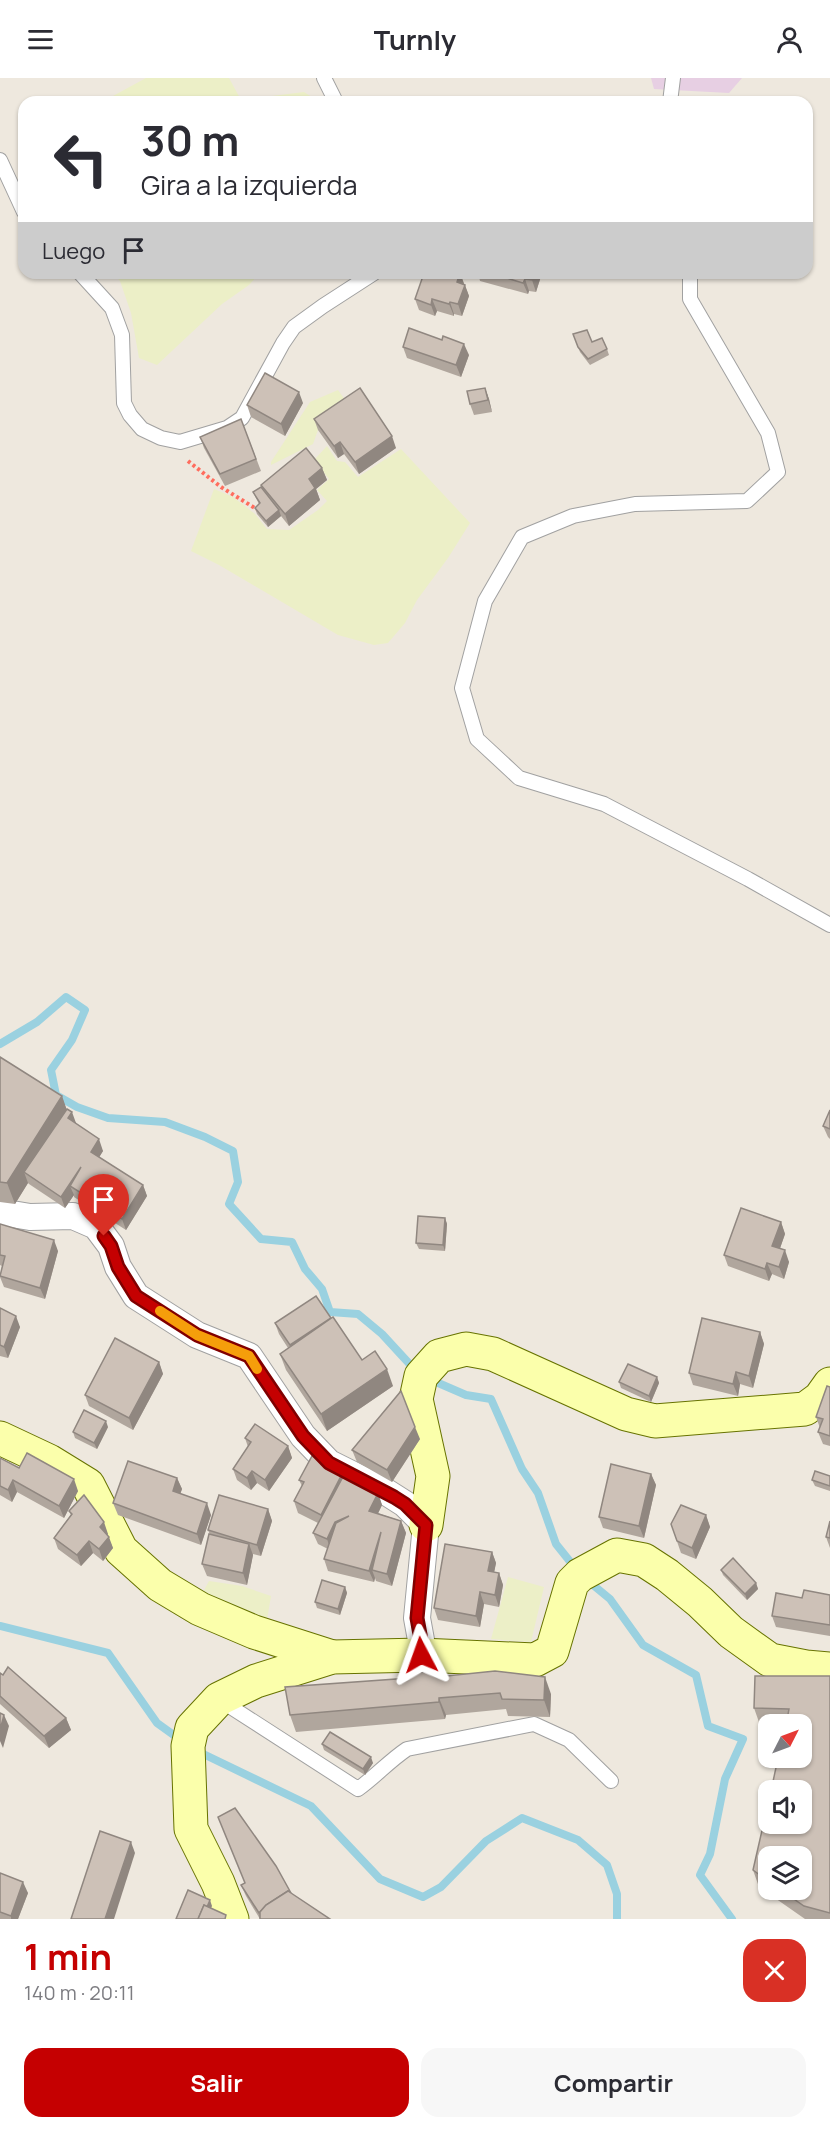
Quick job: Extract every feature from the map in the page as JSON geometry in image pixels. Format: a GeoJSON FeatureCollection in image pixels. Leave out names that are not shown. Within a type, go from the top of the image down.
{"type":"FeatureCollection","features":[{"type":"Feature","properties":{"kind":"street"},"geometry":{"type":"LineString","coordinates":[[0,1212],[30,1217],[73,1216],[96,1226],[111,1246],[118,1267],[136,1296],[197,1335],[249,1356],[303,1436],[329,1463],[398,1499],[426,1525]]}},
{"type":"Feature","properties":{"kind":"street"},"geometry":{"type":"LineString","coordinates":[[421,1655],[417,1618],[433,1476],[416,1399],[421,1376],[439,1356],[466,1349],[493,1354],[626,1414],[655,1421],[805,1409],[820,1398],[830,1384]]}},
{"type":"Feature","properties":{"kind":"street"},"geometry":{"type":"LineString","coordinates":[[0,1438],[49,1461],[88,1485],[121,1550],[160,1585],[200,1609],[254,1632],[332,1657]]}},
{"type":"Feature","properties":{"kind":"street"},"geometry":{"type":"LineString","coordinates":[[232,1919],[218,1883],[191,1829],[188,1746],[192,1728],[219,1699],[256,1681],[332,1657],[421,1655],[535,1660],[552,1651],[572,1583],[580,1575],[617,1555],[644,1560],[667,1575],[731,1632],[770,1660],[830,1669]]}},
{"type":"Feature","properties":{"kind":"lane"},"geometry":{"type":"LineString","coordinates":[[324,78],[333,96]]}},
{"type":"Feature","properties":{"kind":"lane"},"geometry":{"type":"LineString","coordinates":[[671,96],[674,78]]}},
{"type":"Feature","properties":{"kind":"lane"},"geometry":{"type":"LineString","coordinates":[[0,160],[18,199]]}},
{"type":"Feature","properties":{"kind":"lane"},"geometry":{"type":"LineString","coordinates":[[85,279],[112,308],[122,335],[124,403],[130,415],[142,429],[180,442],[227,428],[242,418],[294,327],[365,279]]}},
{"type":"Feature","properties":{"kind":"lane"},"geometry":{"type":"LineString","coordinates":[[690,279],[690,299],[768,433],[778,472],[747,501],[635,504],[573,516],[522,537],[484,601],[462,688],[477,739],[519,778],[604,804],[748,879],[830,925]]}},
{"type":"Feature","properties":{"kind":"lane"},"geometry":{"type":"LineString","coordinates":[[219,1699],[358,1789],[407,1749],[534,1724],[569,1740],[611,1781]]}},
{"type":"Feature","properties":{"kind":"path"},"geometry":{"type":"LineString","coordinates":[[164,438],[183,457],[221,487],[260,511]]}},
{"type":"Feature","properties":{"kind":"shaded area"},"geometry":{"type":"Polygon","coordinates":[[[651,78],[742,78],[729,93],[654,89],[651,78]]]}},
{"type":"Feature","properties":{"kind":"green space"},"geometry":{"type":"Polygon","coordinates":[[[146,78],[229,78],[239,96],[113,96],[146,78]]]}},
{"type":"Feature","properties":{"kind":"green space"},"geometry":{"type":"Polygon","coordinates":[[[304,92],[310,96],[272,96],[304,92]]]}},
{"type":"Feature","properties":{"kind":"green space"},"geometry":{"type":"Polygon","coordinates":[[[118,279],[254,279],[222,304],[157,365],[139,358],[131,313],[118,279]]]}},
{"type":"Feature","properties":{"kind":"green space"},"geometry":{"type":"Polygon","coordinates":[[[338,390],[351,408],[318,430],[313,444],[271,465],[310,402],[338,390]]]}},
{"type":"Feature","properties":{"kind":"green space"},"geometry":{"type":"Polygon","coordinates":[[[327,446],[337,461],[345,462],[358,477],[401,449],[470,523],[417,600],[405,623],[388,643],[374,645],[338,635],[191,551],[214,489],[233,497],[255,514],[267,529],[289,530],[318,510],[327,501],[317,490],[329,479],[314,460],[327,446]]]}},
{"type":"Feature","properties":{"kind":"green space"},"geometry":{"type":"Polygon","coordinates":[[[508,1577],[544,1587],[531,1642],[491,1639],[508,1577]]]}},
{"type":"Feature","properties":{"kind":"green space"},"geometry":{"type":"Polygon","coordinates":[[[209,1581],[242,1586],[271,1596],[266,1626],[200,1598],[209,1581]]]}},
{"type":"Feature","properties":{"kind":"building"},"geometry":{"type":"Polygon","coordinates":[[[422,279],[458,279],[457,282],[465,285],[458,304],[432,299],[431,305],[415,299],[422,279]]]}},
{"type":"Feature","properties":{"kind":"building"},"geometry":{"type":"Polygon","coordinates":[[[510,279],[525,279],[523,283],[510,279]]]}},
{"type":"Feature","properties":{"kind":"building"},"geometry":{"type":"Polygon","coordinates":[[[409,328],[442,340],[443,336],[464,344],[456,365],[403,347],[409,328]]]}},
{"type":"Feature","properties":{"kind":"building"},"geometry":{"type":"Polygon","coordinates":[[[587,330],[592,342],[602,338],[607,349],[588,359],[578,347],[573,334],[587,330]]]}},
{"type":"Feature","properties":{"kind":"building"},"geometry":{"type":"Polygon","coordinates":[[[265,373],[299,392],[281,424],[247,405],[265,373]]]}},
{"type":"Feature","properties":{"kind":"building"},"geometry":{"type":"Polygon","coordinates":[[[360,388],[392,436],[355,462],[340,442],[334,446],[314,419],[360,388]]]}},
{"type":"Feature","properties":{"kind":"building"},"geometry":{"type":"Polygon","coordinates":[[[485,388],[488,400],[470,404],[467,391],[485,388]]]}},
{"type":"Feature","properties":{"kind":"building"},"geometry":{"type":"Polygon","coordinates":[[[241,419],[256,459],[220,474],[200,437],[241,419]]]}},
{"type":"Feature","properties":{"kind":"building"},"geometry":{"type":"Polygon","coordinates":[[[306,448],[322,468],[309,479],[315,488],[285,514],[261,485],[306,448]]]}},
{"type":"Feature","properties":{"kind":"building"},"geometry":{"type":"Polygon","coordinates":[[[261,487],[279,510],[266,521],[255,508],[260,503],[253,492],[261,487]]]}},
{"type":"Feature","properties":{"kind":"building"},"geometry":{"type":"Polygon","coordinates":[[[0,1057],[62,1096],[7,1183],[0,1182],[0,1057]]]}},
{"type":"Feature","properties":{"kind":"building"},"geometry":{"type":"Polygon","coordinates":[[[67,1109],[72,1112],[68,1118],[99,1139],[91,1152],[143,1185],[122,1219],[70,1186],[81,1167],[61,1197],[24,1172],[67,1109]]]}},
{"type":"Feature","properties":{"kind":"building"},"geometry":{"type":"Polygon","coordinates":[[[830,1110],[830,1129],[823,1126],[830,1110]]]}},
{"type":"Feature","properties":{"kind":"building"},"geometry":{"type":"Polygon","coordinates":[[[741,1208],[781,1222],[772,1246],[785,1250],[779,1267],[767,1263],[765,1269],[724,1255],[741,1208]]]}},
{"type":"Feature","properties":{"kind":"building"},"geometry":{"type":"Polygon","coordinates":[[[418,1216],[445,1218],[443,1245],[416,1243],[418,1216]]]}},
{"type":"Feature","properties":{"kind":"building"},"geometry":{"type":"Polygon","coordinates":[[[0,1224],[54,1240],[40,1288],[0,1276],[5,1256],[0,1255],[0,1224]]]}},
{"type":"Feature","properties":{"kind":"building"},"geometry":{"type":"Polygon","coordinates":[[[316,1296],[331,1318],[290,1345],[275,1323],[316,1296]]]}},
{"type":"Feature","properties":{"kind":"building"},"geometry":{"type":"Polygon","coordinates":[[[0,1308],[16,1316],[4,1347],[0,1345],[0,1308]]]}},
{"type":"Feature","properties":{"kind":"building"},"geometry":{"type":"Polygon","coordinates":[[[333,1317],[362,1360],[375,1351],[387,1369],[321,1414],[280,1354],[333,1317]]]}},
{"type":"Feature","properties":{"kind":"building"},"geometry":{"type":"Polygon","coordinates":[[[702,1318],[760,1332],[749,1376],[736,1372],[733,1384],[689,1373],[702,1318]]]}},
{"type":"Feature","properties":{"kind":"building"},"geometry":{"type":"Polygon","coordinates":[[[115,1338],[159,1362],[129,1418],[85,1395],[115,1338]]]}},
{"type":"Feature","properties":{"kind":"building"},"geometry":{"type":"Polygon","coordinates":[[[628,1364],[657,1377],[649,1396],[619,1382],[628,1364]]]}},
{"type":"Feature","properties":{"kind":"building"},"geometry":{"type":"Polygon","coordinates":[[[827,1386],[830,1387],[830,1436],[818,1432],[823,1419],[816,1417],[827,1386]]]}},
{"type":"Feature","properties":{"kind":"building"},"geometry":{"type":"Polygon","coordinates":[[[401,1391],[415,1427],[387,1470],[352,1450],[401,1391]]]}},
{"type":"Feature","properties":{"kind":"building"},"geometry":{"type":"Polygon","coordinates":[[[84,1410],[106,1421],[94,1443],[73,1432],[84,1410]]]}},
{"type":"Feature","properties":{"kind":"building"},"geometry":{"type":"Polygon","coordinates":[[[255,1424],[288,1446],[265,1480],[252,1471],[247,1478],[233,1469],[251,1442],[245,1438],[255,1424]]]}},
{"type":"Feature","properties":{"kind":"building"},"geometry":{"type":"Polygon","coordinates":[[[27,1453],[74,1479],[59,1506],[13,1480],[8,1490],[0,1486],[0,1458],[19,1468],[27,1453]]]}},
{"type":"Feature","properties":{"kind":"building"},"geometry":{"type":"Polygon","coordinates":[[[312,1456],[343,1472],[321,1515],[294,1501],[304,1482],[299,1480],[312,1456]]]}},
{"type":"Feature","properties":{"kind":"building"},"geometry":{"type":"Polygon","coordinates":[[[128,1461],[177,1478],[173,1491],[207,1503],[197,1534],[113,1503],[128,1461]]]}},
{"type":"Feature","properties":{"kind":"building"},"geometry":{"type":"Polygon","coordinates":[[[611,1464],[651,1474],[639,1526],[599,1517],[611,1464]]]}},
{"type":"Feature","properties":{"kind":"building"},"geometry":{"type":"Polygon","coordinates":[[[815,1471],[830,1476],[830,1486],[812,1480],[815,1471]]]}},
{"type":"Feature","properties":{"kind":"building"},"geometry":{"type":"Polygon","coordinates":[[[345,1473],[378,1493],[369,1511],[401,1521],[387,1574],[372,1570],[381,1532],[369,1571],[324,1559],[336,1523],[349,1516],[335,1522],[327,1539],[313,1533],[345,1473]]]}},
{"type":"Feature","properties":{"kind":"building"},"geometry":{"type":"Polygon","coordinates":[[[84,1495],[104,1522],[100,1527],[109,1537],[99,1549],[89,1541],[77,1555],[54,1538],[72,1514],[69,1511],[84,1495]]]}},
{"type":"Feature","properties":{"kind":"building"},"geometry":{"type":"Polygon","coordinates":[[[219,1495],[268,1509],[257,1545],[208,1530],[219,1495]]]}},
{"type":"Feature","properties":{"kind":"building"},"geometry":{"type":"Polygon","coordinates":[[[681,1505],[706,1515],[692,1548],[677,1541],[671,1524],[681,1505]]]}},
{"type":"Feature","properties":{"kind":"building"},"geometry":{"type":"Polygon","coordinates":[[[830,1521],[830,1538],[826,1537],[830,1521]]]}},
{"type":"Feature","properties":{"kind":"building"},"geometry":{"type":"Polygon","coordinates":[[[209,1534],[249,1544],[243,1573],[202,1564],[209,1534]]]}},
{"type":"Feature","properties":{"kind":"building"},"geometry":{"type":"Polygon","coordinates":[[[445,1544],[492,1552],[488,1571],[499,1573],[495,1595],[480,1592],[476,1616],[434,1608],[445,1544]]]}},
{"type":"Feature","properties":{"kind":"building"},"geometry":{"type":"Polygon","coordinates":[[[733,1558],[756,1583],[745,1594],[721,1570],[733,1558]]]}},
{"type":"Feature","properties":{"kind":"building"},"geometry":{"type":"Polygon","coordinates":[[[322,1580],[345,1587],[338,1609],[315,1602],[322,1580]]]}},
{"type":"Feature","properties":{"kind":"building"},"geometry":{"type":"Polygon","coordinates":[[[804,1590],[830,1595],[830,1625],[772,1616],[776,1593],[802,1598],[804,1590]]]}},
{"type":"Feature","properties":{"kind":"building"},"geometry":{"type":"Polygon","coordinates":[[[8,1667],[66,1718],[44,1736],[0,1696],[0,1673],[3,1675],[8,1667]]]}},
{"type":"Feature","properties":{"kind":"building"},"geometry":{"type":"Polygon","coordinates":[[[435,1671],[437,1677],[495,1671],[545,1677],[544,1700],[502,1699],[500,1693],[439,1698],[439,1702],[290,1715],[285,1687],[410,1678],[410,1673],[435,1671]]]}},
{"type":"Feature","properties":{"kind":"building"},"geometry":{"type":"Polygon","coordinates":[[[755,1676],[830,1676],[830,1913],[804,1906],[795,1900],[812,1900],[812,1846],[758,1846],[761,1834],[812,1834],[812,1780],[773,1780],[776,1768],[812,1768],[812,1714],[788,1714],[789,1709],[754,1708],[755,1676]]]}},
{"type":"Feature","properties":{"kind":"building"},"geometry":{"type":"Polygon","coordinates":[[[0,1713],[4,1715],[0,1730],[0,1713]]]}},
{"type":"Feature","properties":{"kind":"building"},"geometry":{"type":"Polygon","coordinates":[[[330,1732],[371,1757],[363,1769],[322,1744],[330,1732]]]}},
{"type":"Feature","properties":{"kind":"building"},"geometry":{"type":"Polygon","coordinates":[[[235,1808],[276,1866],[291,1893],[288,1891],[266,1905],[259,1913],[241,1885],[245,1883],[218,1817],[235,1808]]]}},
{"type":"Feature","properties":{"kind":"building"},"geometry":{"type":"Polygon","coordinates":[[[100,1831],[131,1842],[105,1919],[71,1919],[100,1831]]]}},
{"type":"Feature","properties":{"kind":"building"},"geometry":{"type":"Polygon","coordinates":[[[758,1848],[758,1874],[753,1870],[758,1848]]]}},
{"type":"Feature","properties":{"kind":"building"},"geometry":{"type":"Polygon","coordinates":[[[0,1873],[23,1882],[11,1916],[0,1912],[0,1873]]]}},
{"type":"Feature","properties":{"kind":"building"},"geometry":{"type":"Polygon","coordinates":[[[188,1890],[210,1900],[207,1907],[204,1905],[198,1919],[176,1919],[188,1890]]]}},
{"type":"Feature","properties":{"kind":"building"},"geometry":{"type":"Polygon","coordinates":[[[288,1891],[330,1919],[260,1919],[260,1912],[266,1905],[288,1891]]]}},
{"type":"Feature","properties":{"kind":"building"},"geometry":{"type":"Polygon","coordinates":[[[204,1905],[226,1915],[225,1919],[198,1919],[204,1905]]]}},
{"type":"Feature","properties":{"kind":"waterway"},"geometry":{"type":"LineString","coordinates":[[0,1044],[37,1022],[66,997],[85,1010],[72,1040],[51,1070],[56,1095],[77,1107],[108,1118],[165,1122],[205,1137],[233,1151],[238,1182],[229,1204],[261,1239],[292,1242],[305,1269],[322,1289],[330,1312],[358,1314],[382,1334],[416,1371]]}},
{"type":"Feature","properties":{"kind":"waterway"},"geometry":{"type":"LineString","coordinates":[[429,1379],[466,1395],[491,1399],[522,1469],[538,1493],[556,1544],[576,1569]]}},
{"type":"Feature","properties":{"kind":"waterway"},"geometry":{"type":"LineString","coordinates":[[587,1580],[610,1599],[643,1645],[696,1675],[708,1726],[743,1739],[725,1779],[710,1854],[700,1875],[732,1919]]}},
{"type":"Feature","properties":{"kind":"waterway"},"geometry":{"type":"LineString","coordinates":[[0,1626],[108,1653],[157,1723],[182,1741]]}},
{"type":"Feature","properties":{"kind":"waterway"},"geometry":{"type":"LineString","coordinates":[[195,1750],[311,1806],[380,1879],[423,1897],[441,1887],[486,1841],[522,1818],[578,1840],[607,1865],[617,1894],[617,1919]]}},
{"type":"Feature","properties":{"kind":"slow traffic"},"geometry":{"type":"LineString","coordinates":[[160,1311],[197,1335],[249,1356],[257,1369]]}},
{"type":"Feature","properties":{"kind":"route"},"geometry":{"type":"LineString","coordinates":[[104,1236],[111,1246],[118,1267],[136,1296],[197,1335],[249,1356],[303,1436],[329,1463],[383,1490],[405,1504],[426,1525],[417,1618],[421,1655]]}}]}
